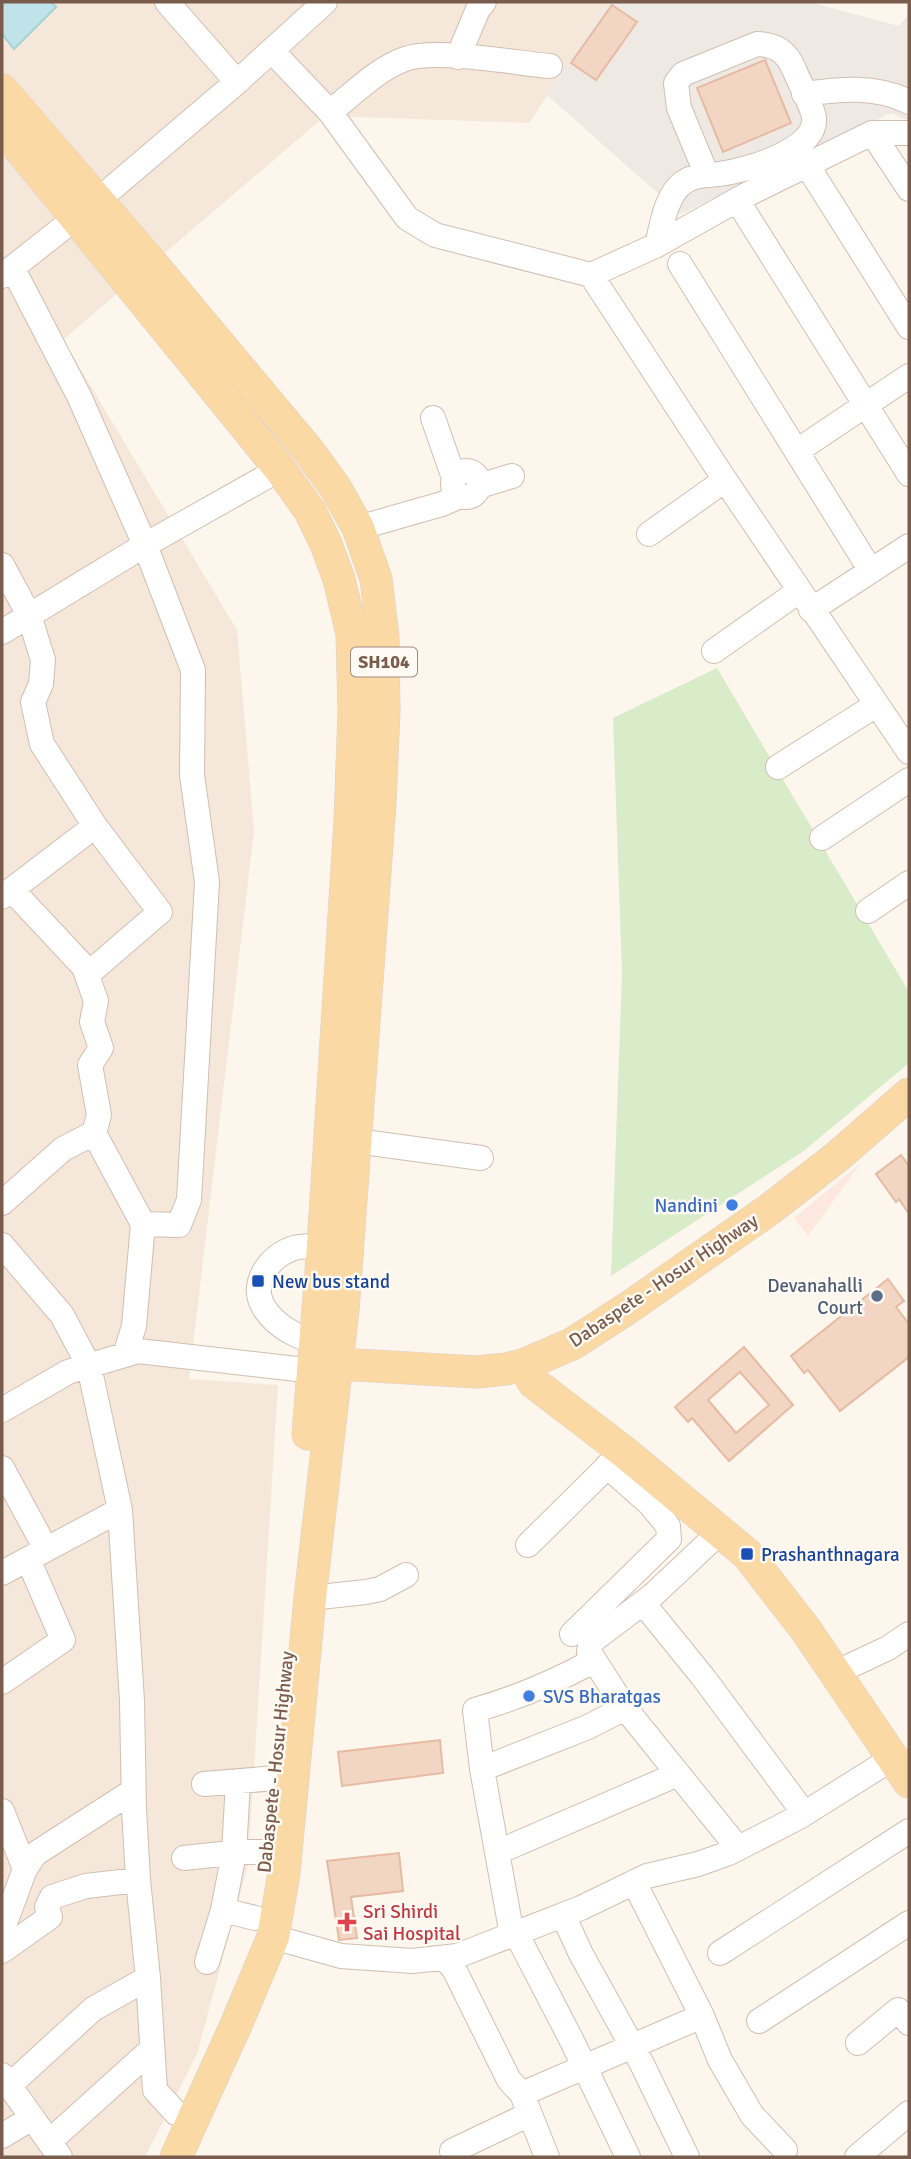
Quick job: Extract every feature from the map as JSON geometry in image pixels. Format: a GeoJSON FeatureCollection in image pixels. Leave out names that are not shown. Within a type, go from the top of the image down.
{"type":"FeatureCollection","features":[{"type":"Feature","properties":{"kind":"main road","name":"SH104"},"geometry":{"type":"LineString","coordinates":[[2,90],[86,209],[310,511],[339,579],[352,634],[354,711],[350,821],[323,1246],[327,1354]]}},
{"type":"Feature","properties":{"kind":"main road","name":"SH104"},"geometry":{"type":"LineString","coordinates":[[2,127],[86,209],[308,450],[335,487],[358,528],[376,579],[383,637],[384,711],[380,803],[355,1141],[327,1354]]}},
{"type":"Feature","properties":{"kind":"main road","name":"Dabaspete - Hosur Highway"},"geometry":{"type":"LineString","coordinates":[[327,1354],[477,1372],[506,1370],[523,1365],[572,1343],[770,1209],[838,1156],[909,1094]]}},
{"type":"Feature","properties":{"kind":"main road","name":"Dabaspete - Hosur Highway"},"geometry":{"type":"LineString","coordinates":[[155,2157],[284,1873],[310,1598],[327,1354]]}},
{"type":"Feature","properties":{"kind":"main road","name":"Dabaspete - Hosur Highway"},"geometry":{"type":"LineString","coordinates":[[176,2157],[236,2025],[260,1929],[266,1852],[327,1354]]}},
{"type":"Feature","properties":{"kind":"main road"},"geometry":{"type":"LineString","coordinates":[[523,1365],[534,1383],[615,1459],[658,1495],[720,1532],[747,1554],[806,1630],[901,1770]]}},
{"type":"Feature","properties":{"kind":"street"},"geometry":{"type":"LineString","coordinates":[[167,2],[237,82]]}},
{"type":"Feature","properties":{"kind":"street"},"geometry":{"type":"LineString","coordinates":[[143,1224],[179,1225],[189,1200],[207,882],[192,775],[193,670],[145,545],[79,396],[8,273],[237,82],[325,2]]}},
{"type":"Feature","properties":{"kind":"street"},"geometry":{"type":"LineString","coordinates":[[458,57],[478,9],[484,2]]}},
{"type":"Feature","properties":{"kind":"street"},"geometry":{"type":"LineString","coordinates":[[657,245],[671,195],[682,183],[706,173],[718,175],[742,170],[781,156],[802,143],[811,132],[814,119],[790,59],[781,49],[770,44],[757,44],[683,74],[675,88],[679,108],[706,173]]}},
{"type":"Feature","properties":{"kind":"street"},"geometry":{"type":"LineString","coordinates":[[272,51],[331,112],[407,218],[435,234],[591,275],[657,245],[737,200],[872,133],[909,133]]}},
{"type":"Feature","properties":{"kind":"street"},"geometry":{"type":"LineString","coordinates":[[331,112],[379,74],[405,59],[432,54],[550,66]]}},
{"type":"Feature","properties":{"kind":"street"},"geometry":{"type":"LineString","coordinates":[[804,94],[840,89],[868,90],[894,94],[909,102]]}},
{"type":"Feature","properties":{"kind":"street"},"geometry":{"type":"LineString","coordinates":[[872,133],[909,189]]}},
{"type":"Feature","properties":{"kind":"street"},"geometry":{"type":"LineString","coordinates":[[807,165],[909,327]]}},
{"type":"Feature","properties":{"kind":"street"},"geometry":{"type":"LineString","coordinates":[[737,200],[909,474]]}},
{"type":"Feature","properties":{"kind":"street"},"geometry":{"type":"LineString","coordinates":[[680,264],[872,571]]}},
{"type":"Feature","properties":{"kind":"street"},"geometry":{"type":"LineString","coordinates":[[591,275],[725,480],[909,752]]}},
{"type":"Feature","properties":{"kind":"street"},"geometry":{"type":"LineString","coordinates":[[797,452],[909,376]]}},
{"type":"Feature","properties":{"kind":"street"},"geometry":{"type":"LineString","coordinates":[[433,418],[465,487]]}},
{"type":"Feature","properties":{"kind":"street"},"geometry":{"type":"LineString","coordinates":[[2,632],[145,545],[280,469]]}},
{"type":"Feature","properties":{"kind":"street"},"geometry":{"type":"LineString","coordinates":[[358,528],[442,504],[465,487],[512,476]]}},
{"type":"Feature","properties":{"kind":"street"},"geometry":{"type":"LineString","coordinates":[[649,534],[725,480]]}},
{"type":"Feature","properties":{"kind":"street"},"geometry":{"type":"LineString","coordinates":[[714,651],[805,600],[872,571],[909,546]]}},
{"type":"Feature","properties":{"kind":"street"},"geometry":{"type":"LineString","coordinates":[[2,565],[29,615],[43,660],[41,684],[33,702],[42,744],[96,826],[160,912],[87,975]]}},
{"type":"Feature","properties":{"kind":"street"},"geometry":{"type":"LineString","coordinates":[[778,767],[877,705]]}},
{"type":"Feature","properties":{"kind":"street"},"geometry":{"type":"LineString","coordinates":[[822,838],[909,780]]}},
{"type":"Feature","properties":{"kind":"street"},"geometry":{"type":"LineString","coordinates":[[96,826],[7,893],[85,967],[96,1001],[92,1022],[101,1048],[90,1065],[99,1115],[94,1133],[143,1224],[134,1326],[125,1355]]}},
{"type":"Feature","properties":{"kind":"street"},"geometry":{"type":"LineString","coordinates":[[868,911],[909,883]]}},
{"type":"Feature","properties":{"kind":"street"},"geometry":{"type":"LineString","coordinates":[[2,1203],[64,1149],[94,1133]]}},
{"type":"Feature","properties":{"kind":"street"},"geometry":{"type":"LineString","coordinates":[[355,1141],[481,1158]]}},
{"type":"Feature","properties":{"kind":"street"},"geometry":{"type":"LineString","coordinates":[[2,1245],[62,1315],[89,1366],[120,1510],[132,1702],[138,1881],[148,1978],[155,2090],[176,2112]]}},
{"type":"Feature","properties":{"kind":"street"},"geometry":{"type":"LineString","coordinates":[[323,1246],[292,1248],[270,1263],[259,1281],[262,1304],[284,1329],[327,1354]]}},
{"type":"Feature","properties":{"kind":"street"},"geometry":{"type":"LineString","coordinates":[[2,1410],[68,1372],[138,1351],[327,1354]]}},
{"type":"Feature","properties":{"kind":"street"},"geometry":{"type":"LineString","coordinates":[[528,1545],[615,1459]]}},
{"type":"Feature","properties":{"kind":"street"},"geometry":{"type":"LineString","coordinates":[[2,1468],[37,1554],[63,1640],[2,1682]]}},
{"type":"Feature","properties":{"kind":"street"},"geometry":{"type":"LineString","coordinates":[[572,1634],[669,1539],[668,1526],[658,1495]]}},
{"type":"Feature","properties":{"kind":"street"},"geometry":{"type":"LineString","coordinates":[[2,1573],[120,1510]]}},
{"type":"Feature","properties":{"kind":"street"},"geometry":{"type":"LineString","coordinates":[[720,1532],[643,1603],[592,1642],[589,1652],[625,1708],[738,1848]]}},
{"type":"Feature","properties":{"kind":"street"},"geometry":{"type":"LineString","coordinates":[[310,1598],[380,1589],[406,1575]]}},
{"type":"Feature","properties":{"kind":"street"},"geometry":{"type":"LineString","coordinates":[[643,1603],[703,1677],[804,1813]]}},
{"type":"Feature","properties":{"kind":"street"},"geometry":{"type":"LineString","coordinates":[[835,1673],[888,1648],[909,1634]]}},
{"type":"Feature","properties":{"kind":"street"},"geometry":{"type":"LineString","coordinates":[[593,1661],[558,1680],[475,1710],[482,1769],[514,1934],[584,2066],[628,2157]]}},
{"type":"Feature","properties":{"kind":"street"},"geometry":{"type":"LineString","coordinates":[[482,1769],[578,1732],[625,1708]]}},
{"type":"Feature","properties":{"kind":"street"},"geometry":{"type":"LineString","coordinates":[[223,1910],[260,1929],[341,1956],[413,1961],[445,1959],[563,1915],[647,1875],[698,1864],[738,1848],[804,1813],[901,1770]]}},
{"type":"Feature","properties":{"kind":"street"},"geometry":{"type":"LineString","coordinates":[[498,1852],[677,1774]]}},
{"type":"Feature","properties":{"kind":"street"},"geometry":{"type":"LineString","coordinates":[[204,1784],[276,1778]]}},
{"type":"Feature","properties":{"kind":"street"},"geometry":{"type":"LineString","coordinates":[[207,1962],[223,1910],[234,1853],[238,1781]]}},
{"type":"Feature","properties":{"kind":"street"},"geometry":{"type":"LineString","coordinates":[[2,1931],[25,1868],[35,1854],[133,1791]]}},
{"type":"Feature","properties":{"kind":"street"},"geometry":{"type":"LineString","coordinates":[[2,1811],[25,1868]]}},
{"type":"Feature","properties":{"kind":"street"},"geometry":{"type":"LineString","coordinates":[[720,1953],[909,1831]]}},
{"type":"Feature","properties":{"kind":"street"},"geometry":{"type":"LineString","coordinates":[[184,1858],[266,1852]]}},
{"type":"Feature","properties":{"kind":"street"},"geometry":{"type":"LineString","coordinates":[[2,1951],[50,1916],[47,1907],[52,1897],[86,1886],[138,1881]]}},
{"type":"Feature","properties":{"kind":"street"},"geometry":{"type":"LineString","coordinates":[[634,1882],[702,2016],[720,2060],[752,2115],[785,2150]]}},
{"type":"Feature","properties":{"kind":"street"},"geometry":{"type":"LineString","coordinates":[[563,1915],[687,2157]]}},
{"type":"Feature","properties":{"kind":"street"},"geometry":{"type":"LineString","coordinates":[[759,2021],[909,1923]]}},
{"type":"Feature","properties":{"kind":"street"},"geometry":{"type":"LineString","coordinates":[[445,1959],[454,1969],[509,2080],[526,2104],[547,2157]]}},
{"type":"Feature","properties":{"kind":"street"},"geometry":{"type":"LineString","coordinates":[[148,1978],[93,2009],[6,2080],[55,2150],[152,2049]]}},
{"type":"Feature","properties":{"kind":"street"},"geometry":{"type":"LineString","coordinates":[[858,2043],[898,2010],[909,2023]]}},
{"type":"Feature","properties":{"kind":"street"},"geometry":{"type":"LineString","coordinates":[[452,2151],[584,2066],[702,2016]]}},
{"type":"Feature","properties":{"kind":"street"},"geometry":{"type":"LineString","coordinates":[[857,2157],[908,2116]]}},
{"type":"Feature","properties":{"kind":"street"},"geometry":{"type":"LineString","coordinates":[[2,2136],[32,2118]]}},
{"type":"Feature","properties":{"kind":"shaded area"},"geometry":{"type":"Polygon","coordinates":[[[2,2],[608,2],[529,123],[325,116],[63,340],[237,630],[254,831],[189,1379],[278,1385],[248,1865],[197,2054],[145,2157],[2,2157],[2,2]]]}},
{"type":"Feature","properties":{"kind":"shaded area"},"geometry":{"type":"Polygon","coordinates":[[[608,2],[809,2],[899,26],[909,14],[909,121],[891,113],[681,214],[547,95],[608,2]]]}},
{"type":"Feature","properties":{"kind":"shaded area"},"geometry":{"type":"Polygon","coordinates":[[[861,1163],[808,1236],[794,1218],[861,1163]]]}},
{"type":"Feature","properties":{"kind":"green space"},"geometry":{"type":"Polygon","coordinates":[[[717,668],[909,992],[909,1063],[805,1150],[611,1276],[622,974],[613,718],[717,668]]]}},
{"type":"Feature","properties":{"kind":"water"},"geometry":{"type":"Polygon","coordinates":[[[2,2],[51,2],[56,7],[14,49],[2,34],[2,2]]]}},
{"type":"Feature","properties":{"kind":"building"},"geometry":{"type":"Polygon","coordinates":[[[612,5],[637,22],[596,80],[571,63],[612,5]]]}},
{"type":"Feature","properties":{"kind":"building"},"geometry":{"type":"Polygon","coordinates":[[[765,60],[791,123],[723,152],[697,88],[765,60]]]}},
{"type":"Feature","properties":{"kind":"building"},"geometry":{"type":"Polygon","coordinates":[[[901,1155],[909,1166],[909,1214],[899,1199],[896,1202],[876,1174],[901,1155]]]}},
{"type":"Feature","properties":{"kind":"building"},"geometry":{"type":"Polygon","coordinates":[[[888,1279],[904,1301],[896,1307],[909,1324],[909,1357],[840,1411],[808,1370],[804,1373],[791,1356],[888,1279]]]}},
{"type":"Feature","properties":{"kind":"building"},"geometry":{"type":"Polygon","coordinates":[[[744,1347],[793,1405],[729,1461],[692,1418],[688,1422],[675,1407],[744,1347]],[[740,1372],[708,1400],[736,1433],[769,1405],[740,1372]]]}},
{"type":"Feature","properties":{"kind":"building"},"geometry":{"type":"Polygon","coordinates":[[[440,1740],[443,1773],[342,1786],[338,1752],[440,1740]]]}},
{"type":"Feature","properties":{"kind":"building"},"geometry":{"type":"Polygon","coordinates":[[[399,1853],[403,1891],[351,1897],[357,1938],[339,1940],[327,1861],[399,1853]]]}},
{"type":"Feature","properties":{"kind":"place","name":"Nandini"},"geometry":{"type":"Point","coordinates":[732,1205]}},
{"type":"Feature","properties":{"kind":"place","name":"New bus stand"},"geometry":{"type":"Point","coordinates":[258,1281]}},
{"type":"Feature","properties":{"kind":"place","name":"Devanahalli Court"},"geometry":{"type":"Point","coordinates":[877,1296]}},
{"type":"Feature","properties":{"kind":"place","name":"Prashanthnagara"},"geometry":{"type":"Point","coordinates":[747,1554]}},
{"type":"Feature","properties":{"kind":"place","name":"SVS Bharatgas"},"geometry":{"type":"Point","coordinates":[529,1696]}},
{"type":"Feature","properties":{"kind":"place","name":"Sri Shirdi Sai Hospital"},"geometry":{"type":"Point","coordinates":[347,1922]}}]}
